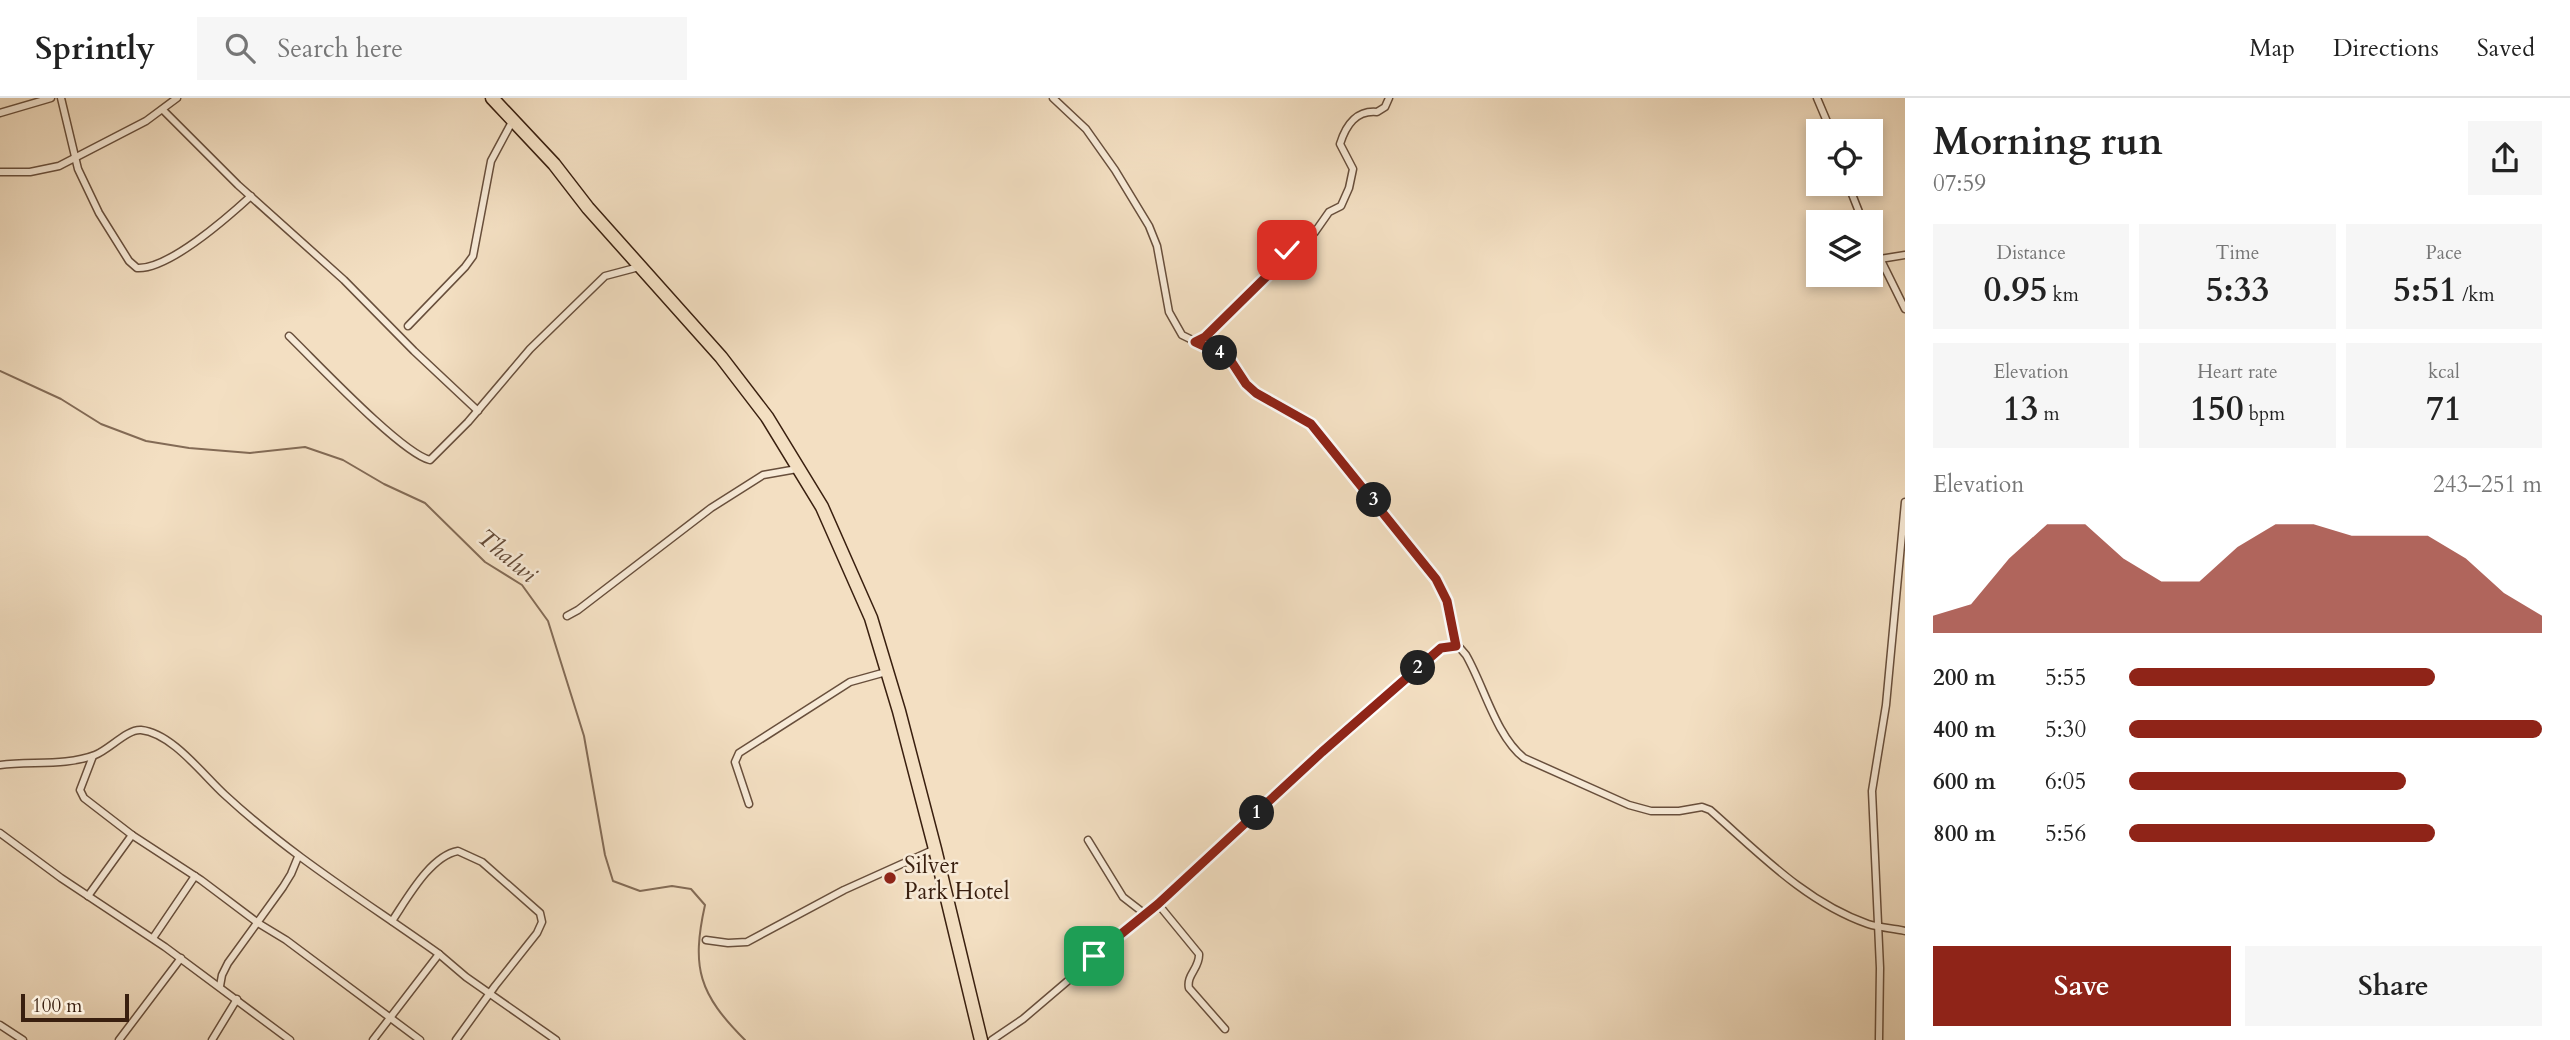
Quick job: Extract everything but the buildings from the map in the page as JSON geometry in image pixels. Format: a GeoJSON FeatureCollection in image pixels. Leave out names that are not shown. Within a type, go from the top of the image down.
{"type":"FeatureCollection","features":[{"type":"Feature","properties":{"kind":"highway"},"geometry":{"type":"LineString","coordinates":[[492,98],[554,164],[639,267],[721,356],[767,417],[822,507],[871,618],[899,711],[981,1040]]}},
{"type":"Feature","properties":{"kind":"street"},"geometry":{"type":"LineString","coordinates":[[0,113],[51,98]]}},
{"type":"Feature","properties":{"kind":"street"},"geometry":{"type":"LineString","coordinates":[[61,98],[75,157],[99,213],[129,261],[137,268],[152,266],[198,240],[251,196]]}},
{"type":"Feature","properties":{"kind":"street"},"geometry":{"type":"LineString","coordinates":[[0,172],[21,173],[49,169],[163,110],[177,98]]}},
{"type":"Feature","properties":{"kind":"street"},"geometry":{"type":"LineString","coordinates":[[1053,98],[1086,129],[1149,226],[1157,246],[1165,294],[1175,326],[1182,335],[1229,358],[1246,384],[1256,393],[1311,424],[1436,579],[1447,601],[1456,646],[1466,655],[1494,714],[1516,751],[1524,758],[1629,805],[1651,811],[1679,811],[1702,807],[1710,810],[1766,861],[1802,888],[1849,916],[1878,926],[1905,931]]}},
{"type":"Feature","properties":{"kind":"street"},"geometry":{"type":"LineString","coordinates":[[1195,342],[1205,337],[1267,276],[1280,255],[1307,239],[1329,212],[1341,206],[1353,169],[1339,144],[1357,115],[1367,111],[1377,112],[1385,107],[1389,98]]}},
{"type":"Feature","properties":{"kind":"street"},"geometry":{"type":"LineString","coordinates":[[1816,98],[1826,119]]}},
{"type":"Feature","properties":{"kind":"street"},"geometry":{"type":"LineString","coordinates":[[163,110],[251,196],[344,280],[478,411]]}},
{"type":"Feature","properties":{"kind":"street"},"geometry":{"type":"LineString","coordinates":[[408,326],[474,256],[491,161],[513,120]]}},
{"type":"Feature","properties":{"kind":"street"},"geometry":{"type":"LineString","coordinates":[[1883,259],[1905,255]]}},
{"type":"Feature","properties":{"kind":"street"},"geometry":{"type":"LineString","coordinates":[[1883,265],[1905,310]]}},
{"type":"Feature","properties":{"kind":"street"},"geometry":{"type":"LineString","coordinates":[[289,336],[374,419],[408,447],[430,460],[478,411],[530,349],[605,276],[639,267]]}},
{"type":"Feature","properties":{"kind":"street"},"geometry":{"type":"LineString","coordinates":[[567,616],[674,535],[763,475],[799,468]]}},
{"type":"Feature","properties":{"kind":"street"},"geometry":{"type":"LineString","coordinates":[[1879,1040],[1881,997],[1872,791],[1886,705],[1905,502]]}},
{"type":"Feature","properties":{"kind":"street"},"geometry":{"type":"LineString","coordinates":[[992,1040],[1023,1019],[1158,904],[1322,752],[1441,648],[1456,646]]}},
{"type":"Feature","properties":{"kind":"street"},"geometry":{"type":"LineString","coordinates":[[749,804],[735,762],[739,753],[850,682],[886,672]]}},
{"type":"Feature","properties":{"kind":"street"},"geometry":{"type":"LineString","coordinates":[[0,765],[63,761],[93,755],[115,744],[132,731],[142,730],[164,738],[226,797],[298,857],[439,954],[489,994],[556,1040]]}},
{"type":"Feature","properties":{"kind":"street"},"geometry":{"type":"LineString","coordinates":[[93,755],[80,794],[132,835],[286,940],[419,1040]]}},
{"type":"Feature","properties":{"kind":"street"},"geometry":{"type":"LineString","coordinates":[[88,896],[132,835]]}},
{"type":"Feature","properties":{"kind":"street"},"geometry":{"type":"LineString","coordinates":[[1,837],[153,938],[290,1040]]}},
{"type":"Feature","properties":{"kind":"street"},"geometry":{"type":"LineString","coordinates":[[1088,840],[1123,897],[1145,914]]}},
{"type":"Feature","properties":{"kind":"street"},"geometry":{"type":"LineString","coordinates":[[706,940],[747,942],[844,890],[935,849]]}},
{"type":"Feature","properties":{"kind":"street"},"geometry":{"type":"LineString","coordinates":[[392,921],[426,873],[447,854],[457,851],[482,862],[532,905],[542,920],[536,936],[456,1040]]}},
{"type":"Feature","properties":{"kind":"street"},"geometry":{"type":"LineString","coordinates":[[220,986],[224,969],[292,874],[298,857]]}},
{"type":"Feature","properties":{"kind":"street"},"geometry":{"type":"LineString","coordinates":[[153,938],[195,876]]}},
{"type":"Feature","properties":{"kind":"street"},"geometry":{"type":"LineString","coordinates":[[1158,904],[1199,954],[1198,964],[1188,980],[1189,988],[1225,1029]]}},
{"type":"Feature","properties":{"kind":"street"},"geometry":{"type":"LineString","coordinates":[[373,1040],[439,954]]}},
{"type":"Feature","properties":{"kind":"street"},"geometry":{"type":"LineString","coordinates":[[119,1040],[181,958]]}},
{"type":"Feature","properties":{"kind":"street"},"geometry":{"type":"LineString","coordinates":[[212,1040],[237,999]]}},
{"type":"Feature","properties":{"kind":"street"},"geometry":{"type":"LineString","coordinates":[[0,1025],[23,1040]]}},
{"type":"Feature","properties":{"kind":"waterway","name":"Thalwi"},"geometry":{"type":"LineString","coordinates":[[0,371],[61,399],[101,424],[146,441],[250,453],[305,447],[343,460],[384,484],[425,503],[485,562],[522,585],[548,621],[584,736],[605,855],[613,881],[640,891],[672,886],[691,889],[705,905],[699,946],[702,979],[717,1008],[745,1040]]}},
{"type":"Feature","properties":{"kind":"place","name":"Silver Park Hotel"},"geometry":{"type":"Point","coordinates":[890,878]}},
{"type":"Feature","properties":{"kind":"route"},"geometry":{"type":"LineString","coordinates":[[1094,956],[1158,904],[1322,752],[1441,648],[1456,646],[1447,601],[1436,579],[1311,424],[1256,393],[1246,384],[1229,358],[1195,342],[1205,337],[1267,276],[1280,255],[1287,250]]}}]}
